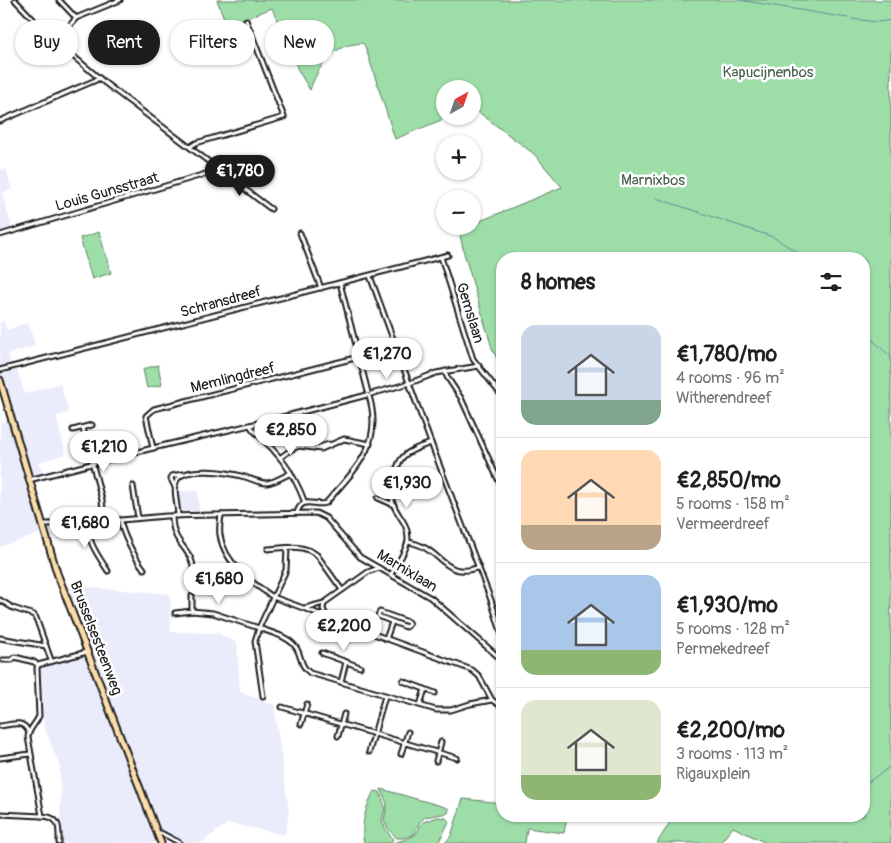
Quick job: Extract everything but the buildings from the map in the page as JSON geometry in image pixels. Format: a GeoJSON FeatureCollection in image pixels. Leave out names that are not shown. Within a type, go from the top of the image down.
{"type":"FeatureCollection","features":[{"type":"Feature","properties":{"kind":"main road","name":"Brusselsesteenweg"},"geometry":{"type":"LineString","coordinates":[[0,380],[57,573],[161,843]]}},
{"type":"Feature","properties":{"kind":"street"},"geometry":{"type":"LineString","coordinates":[[15,0],[35,20]]}},
{"type":"Feature","properties":{"kind":"street"},"geometry":{"type":"LineString","coordinates":[[59,0],[76,18],[120,0]]}},
{"type":"Feature","properties":{"kind":"street"},"geometry":{"type":"LineString","coordinates":[[190,147],[196,143],[284,117],[255,43]]}},
{"type":"Feature","properties":{"kind":"street"},"geometry":{"type":"LineString","coordinates":[[78,60],[271,209]]}},
{"type":"Feature","properties":{"kind":"street"},"geometry":{"type":"LineString","coordinates":[[0,121],[99,78]]}},
{"type":"Feature","properties":{"kind":"street","name":"Louis Gunsstraat"},"geometry":{"type":"LineString","coordinates":[[0,235],[220,170]]}},
{"type":"Feature","properties":{"kind":"street"},"geometry":{"type":"LineString","coordinates":[[300,234],[321,288]]}},
{"type":"Feature","properties":{"kind":"street","name":"Schransdreef"},"geometry":{"type":"LineString","coordinates":[[0,370],[448,255]]}},
{"type":"Feature","properties":{"kind":"street","name":"Gemslaan"},"geometry":{"type":"LineString","coordinates":[[441,257],[473,359],[496,388]]}},
{"type":"Feature","properties":{"kind":"street"},"geometry":{"type":"LineString","coordinates":[[370,276],[496,617]]}},
{"type":"Feature","properties":{"kind":"street"},"geometry":{"type":"LineString","coordinates":[[297,513],[298,509],[305,503],[314,502],[321,505],[332,497],[364,457],[374,428],[374,417],[369,394],[340,283]]}},
{"type":"Feature","properties":{"kind":"street","name":"Memlingdreef"},"geometry":{"type":"LineString","coordinates":[[153,448],[146,416],[154,410],[359,356]]}},
{"type":"Feature","properties":{"kind":"street"},"geometry":{"type":"LineString","coordinates":[[30,480],[250,425],[445,372],[480,366]]}},
{"type":"Feature","properties":{"kind":"street"},"geometry":{"type":"LineString","coordinates":[[445,372],[461,398],[496,475]]}},
{"type":"Feature","properties":{"kind":"street"},"geometry":{"type":"LineString","coordinates":[[73,430],[92,425]]}},
{"type":"Feature","properties":{"kind":"street"},"geometry":{"type":"LineString","coordinates":[[250,425],[281,457],[291,472],[305,503]]}},
{"type":"Feature","properties":{"kind":"street"},"geometry":{"type":"LineString","coordinates":[[83,428],[102,500],[104,520]]}},
{"type":"Feature","properties":{"kind":"street"},"geometry":{"type":"LineString","coordinates":[[281,457],[299,446],[316,448],[344,439],[370,444]]}},
{"type":"Feature","properties":{"kind":"street"},"geometry":{"type":"LineString","coordinates":[[391,574],[408,542],[407,528],[392,502],[396,468],[400,458],[413,449],[431,443]]}},
{"type":"Feature","properties":{"kind":"street"},"geometry":{"type":"LineString","coordinates":[[178,516],[175,488],[178,478],[182,474],[210,471],[230,474],[260,483],[268,483],[291,472]]}},
{"type":"Feature","properties":{"kind":"street"},"geometry":{"type":"LineString","coordinates":[[133,486],[138,518]]}},
{"type":"Feature","properties":{"kind":"street"},"geometry":{"type":"LineString","coordinates":[[378,498],[394,505]]}},
{"type":"Feature","properties":{"kind":"street","name":"Marnixlaan"},"geometry":{"type":"LineString","coordinates":[[43,527],[77,519],[122,520],[172,516],[316,514],[326,518],[355,553],[431,598],[496,655]]}},
{"type":"Feature","properties":{"kind":"street"},"geometry":{"type":"LineString","coordinates":[[221,515],[220,534],[230,558],[242,574],[273,597],[477,673],[492,700],[496,703]]}},
{"type":"Feature","properties":{"kind":"street"},"geometry":{"type":"LineString","coordinates":[[172,516],[173,527],[177,536],[194,565],[193,572]]}},
{"type":"Feature","properties":{"kind":"street"},"geometry":{"type":"LineString","coordinates":[[87,520],[86,526],[90,540],[108,571]]}},
{"type":"Feature","properties":{"kind":"street"},"geometry":{"type":"LineString","coordinates":[[122,520],[121,525],[144,569]]}},
{"type":"Feature","properties":{"kind":"street"},"geometry":{"type":"LineString","coordinates":[[408,542],[422,545],[447,566],[455,570],[461,572],[479,567]]}},
{"type":"Feature","properties":{"kind":"street"},"geometry":{"type":"LineString","coordinates":[[268,549],[300,547],[312,551],[317,555],[342,590]]}},
{"type":"Feature","properties":{"kind":"street"},"geometry":{"type":"LineString","coordinates":[[263,696],[255,640],[286,570],[287,548]]}},
{"type":"Feature","properties":{"kind":"street"},"geometry":{"type":"LineString","coordinates":[[368,572],[370,563]]}},
{"type":"Feature","properties":{"kind":"street"},"geometry":{"type":"LineString","coordinates":[[305,608],[324,603],[368,572],[379,568]]}},
{"type":"Feature","properties":{"kind":"street"},"geometry":{"type":"LineString","coordinates":[[192,596],[192,611]]}},
{"type":"Feature","properties":{"kind":"street"},"geometry":{"type":"LineString","coordinates":[[0,600],[13,608],[34,615],[51,660]]}},
{"type":"Feature","properties":{"kind":"street"},"geometry":{"type":"LineString","coordinates":[[324,603],[323,609],[326,616]]}},
{"type":"Feature","properties":{"kind":"street"},"geometry":{"type":"LineString","coordinates":[[175,613],[192,611],[213,613],[259,628],[289,640],[293,644],[302,666],[310,673],[385,696],[444,710],[492,700]]}},
{"type":"Feature","properties":{"kind":"street"},"geometry":{"type":"LineString","coordinates":[[379,613],[409,624],[406,627],[392,622],[378,616],[379,613]]}},
{"type":"Feature","properties":{"kind":"street"},"geometry":{"type":"LineString","coordinates":[[386,639],[392,622]]}},
{"type":"Feature","properties":{"kind":"street"},"geometry":{"type":"LineString","coordinates":[[0,638],[46,646]]}},
{"type":"Feature","properties":{"kind":"street"},"geometry":{"type":"LineString","coordinates":[[38,665],[51,660],[88,652]]}},
{"type":"Feature","properties":{"kind":"street"},"geometry":{"type":"LineString","coordinates":[[322,653],[360,667]]}},
{"type":"Feature","properties":{"kind":"street"},"geometry":{"type":"LineString","coordinates":[[4,660],[12,660],[15,657],[34,662],[38,665]]}},
{"type":"Feature","properties":{"kind":"street"},"geometry":{"type":"LineString","coordinates":[[341,682],[346,662]]}},
{"type":"Feature","properties":{"kind":"street"},"geometry":{"type":"LineString","coordinates":[[28,731],[39,716],[36,668],[38,665]]}},
{"type":"Feature","properties":{"kind":"street"},"geometry":{"type":"LineString","coordinates":[[404,681],[435,693]]}},
{"type":"Feature","properties":{"kind":"street"},"geometry":{"type":"LineString","coordinates":[[420,705],[425,689]]}},
{"type":"Feature","properties":{"kind":"street"},"geometry":{"type":"LineString","coordinates":[[368,752],[385,696]]}},
{"type":"Feature","properties":{"kind":"street"},"geometry":{"type":"LineString","coordinates":[[301,724],[307,704]]}},
{"type":"Feature","properties":{"kind":"street"},"geometry":{"type":"LineString","coordinates":[[282,708],[457,758]]}},
{"type":"Feature","properties":{"kind":"street"},"geometry":{"type":"LineString","coordinates":[[338,736],[344,714]]}},
{"type":"Feature","properties":{"kind":"street"},"geometry":{"type":"LineString","coordinates":[[0,726],[19,723],[23,724],[28,731],[30,754],[42,816]]}},
{"type":"Feature","properties":{"kind":"street"},"geometry":{"type":"LineString","coordinates":[[401,754],[408,732]]}},
{"type":"Feature","properties":{"kind":"street"},"geometry":{"type":"LineString","coordinates":[[436,760],[441,742]]}},
{"type":"Feature","properties":{"kind":"street"},"geometry":{"type":"LineString","coordinates":[[0,758],[30,754]]}},
{"type":"Feature","properties":{"kind":"street"},"geometry":{"type":"LineString","coordinates":[[0,814],[49,816],[56,821],[59,827],[59,843]]}},
{"type":"Feature","properties":{"kind":"street"},"geometry":{"type":"LineString","coordinates":[[157,833],[180,843]]}},
{"type":"Feature","properties":{"kind":"shaded area"},"geometry":{"type":"Polygon","coordinates":[[[6,169],[12,189],[2,193],[12,229],[0,233],[0,170],[6,169]]]}},
{"type":"Feature","properties":{"kind":"shaded area"},"geometry":{"type":"Polygon","coordinates":[[[4,321],[7,330],[28,322],[35,346],[8,354],[12,368],[16,367],[25,394],[60,383],[69,413],[56,416],[66,454],[39,462],[45,480],[28,485],[41,533],[0,547],[0,423],[15,418],[0,371],[0,322],[4,321]]]}},
{"type":"Feature","properties":{"kind":"shaded area"},"geometry":{"type":"Polygon","coordinates":[[[178,491],[198,491],[199,512],[181,511],[178,491]]]}},
{"type":"Feature","properties":{"kind":"shaded area"},"geometry":{"type":"Polygon","coordinates":[[[64,585],[170,594],[171,632],[218,633],[237,643],[240,692],[274,705],[289,812],[285,835],[228,823],[201,843],[179,843],[161,834],[64,585]]]}},
{"type":"Feature","properties":{"kind":"shaded area"},"geometry":{"type":"Polygon","coordinates":[[[85,655],[158,843],[61,843],[60,767],[44,726],[39,667],[85,655]]]}},
{"type":"Feature","properties":{"kind":"green space"},"geometry":{"type":"Polygon","coordinates":[[[217,0],[891,0],[891,843],[766,843],[733,827],[720,843],[657,843],[670,822],[870,822],[870,252],[496,252],[496,357],[460,235],[481,235],[481,221],[562,187],[534,154],[481,114],[481,80],[436,80],[436,122],[395,139],[365,46],[362,43],[352,44],[334,53],[334,20],[277,20],[272,8],[242,20],[225,20],[217,0]]]}},
{"type":"Feature","properties":{"kind":"green space"},"geometry":{"type":"Polygon","coordinates":[[[296,65],[323,65],[310,90],[296,65]]]}},
{"type":"Feature","properties":{"kind":"green space"},"geometry":{"type":"Polygon","coordinates":[[[99,232],[111,273],[92,279],[80,238],[99,232]]]}},
{"type":"Feature","properties":{"kind":"green space"},"geometry":{"type":"Polygon","coordinates":[[[158,365],[162,385],[147,388],[143,369],[158,365]]]}},
{"type":"Feature","properties":{"kind":"green space"},"geometry":{"type":"Polygon","coordinates":[[[381,789],[445,807],[449,809],[448,813],[425,817],[419,823],[414,834],[404,838],[397,838],[388,829],[384,821],[387,804],[381,789]]]}},
{"type":"Feature","properties":{"kind":"green space"},"geometry":{"type":"Polygon","coordinates":[[[374,791],[380,792],[385,807],[382,821],[393,839],[391,843],[364,843],[364,816],[374,791]]]}},
{"type":"Feature","properties":{"kind":"green space"},"geometry":{"type":"Polygon","coordinates":[[[463,799],[496,802],[496,822],[566,822],[564,833],[527,828],[525,843],[445,843],[451,836],[463,799]]]}},
{"type":"Feature","properties":{"kind":"green space"},"geometry":{"type":"Polygon","coordinates":[[[438,817],[446,818],[449,822],[438,843],[393,843],[415,835],[423,822],[438,817]]]}},
{"type":"Feature","properties":{"kind":"waterway"},"geometry":{"type":"LineString","coordinates":[[739,0],[848,18]]}},
{"type":"Feature","properties":{"kind":"waterway"},"geometry":{"type":"LineString","coordinates":[[852,19],[878,22],[891,20]]}},
{"type":"Feature","properties":{"kind":"waterway"},"geometry":{"type":"LineString","coordinates":[[656,198],[773,237],[797,252]]}},
{"type":"Feature","properties":{"kind":"waterway"},"geometry":{"type":"LineString","coordinates":[[870,338],[891,357]]}},
{"type":"Feature","properties":{"kind":"waterway"},"geometry":{"type":"LineString","coordinates":[[870,781],[891,766]]}},
{"type":"Feature","properties":{"kind":"park label","name":"Kapucijnenbos"},"geometry":{"type":"Point","coordinates":[768,72]}},
{"type":"Feature","properties":{"kind":"park label","name":"Marnixbos"},"geometry":{"type":"Point","coordinates":[653,180]}}]}
